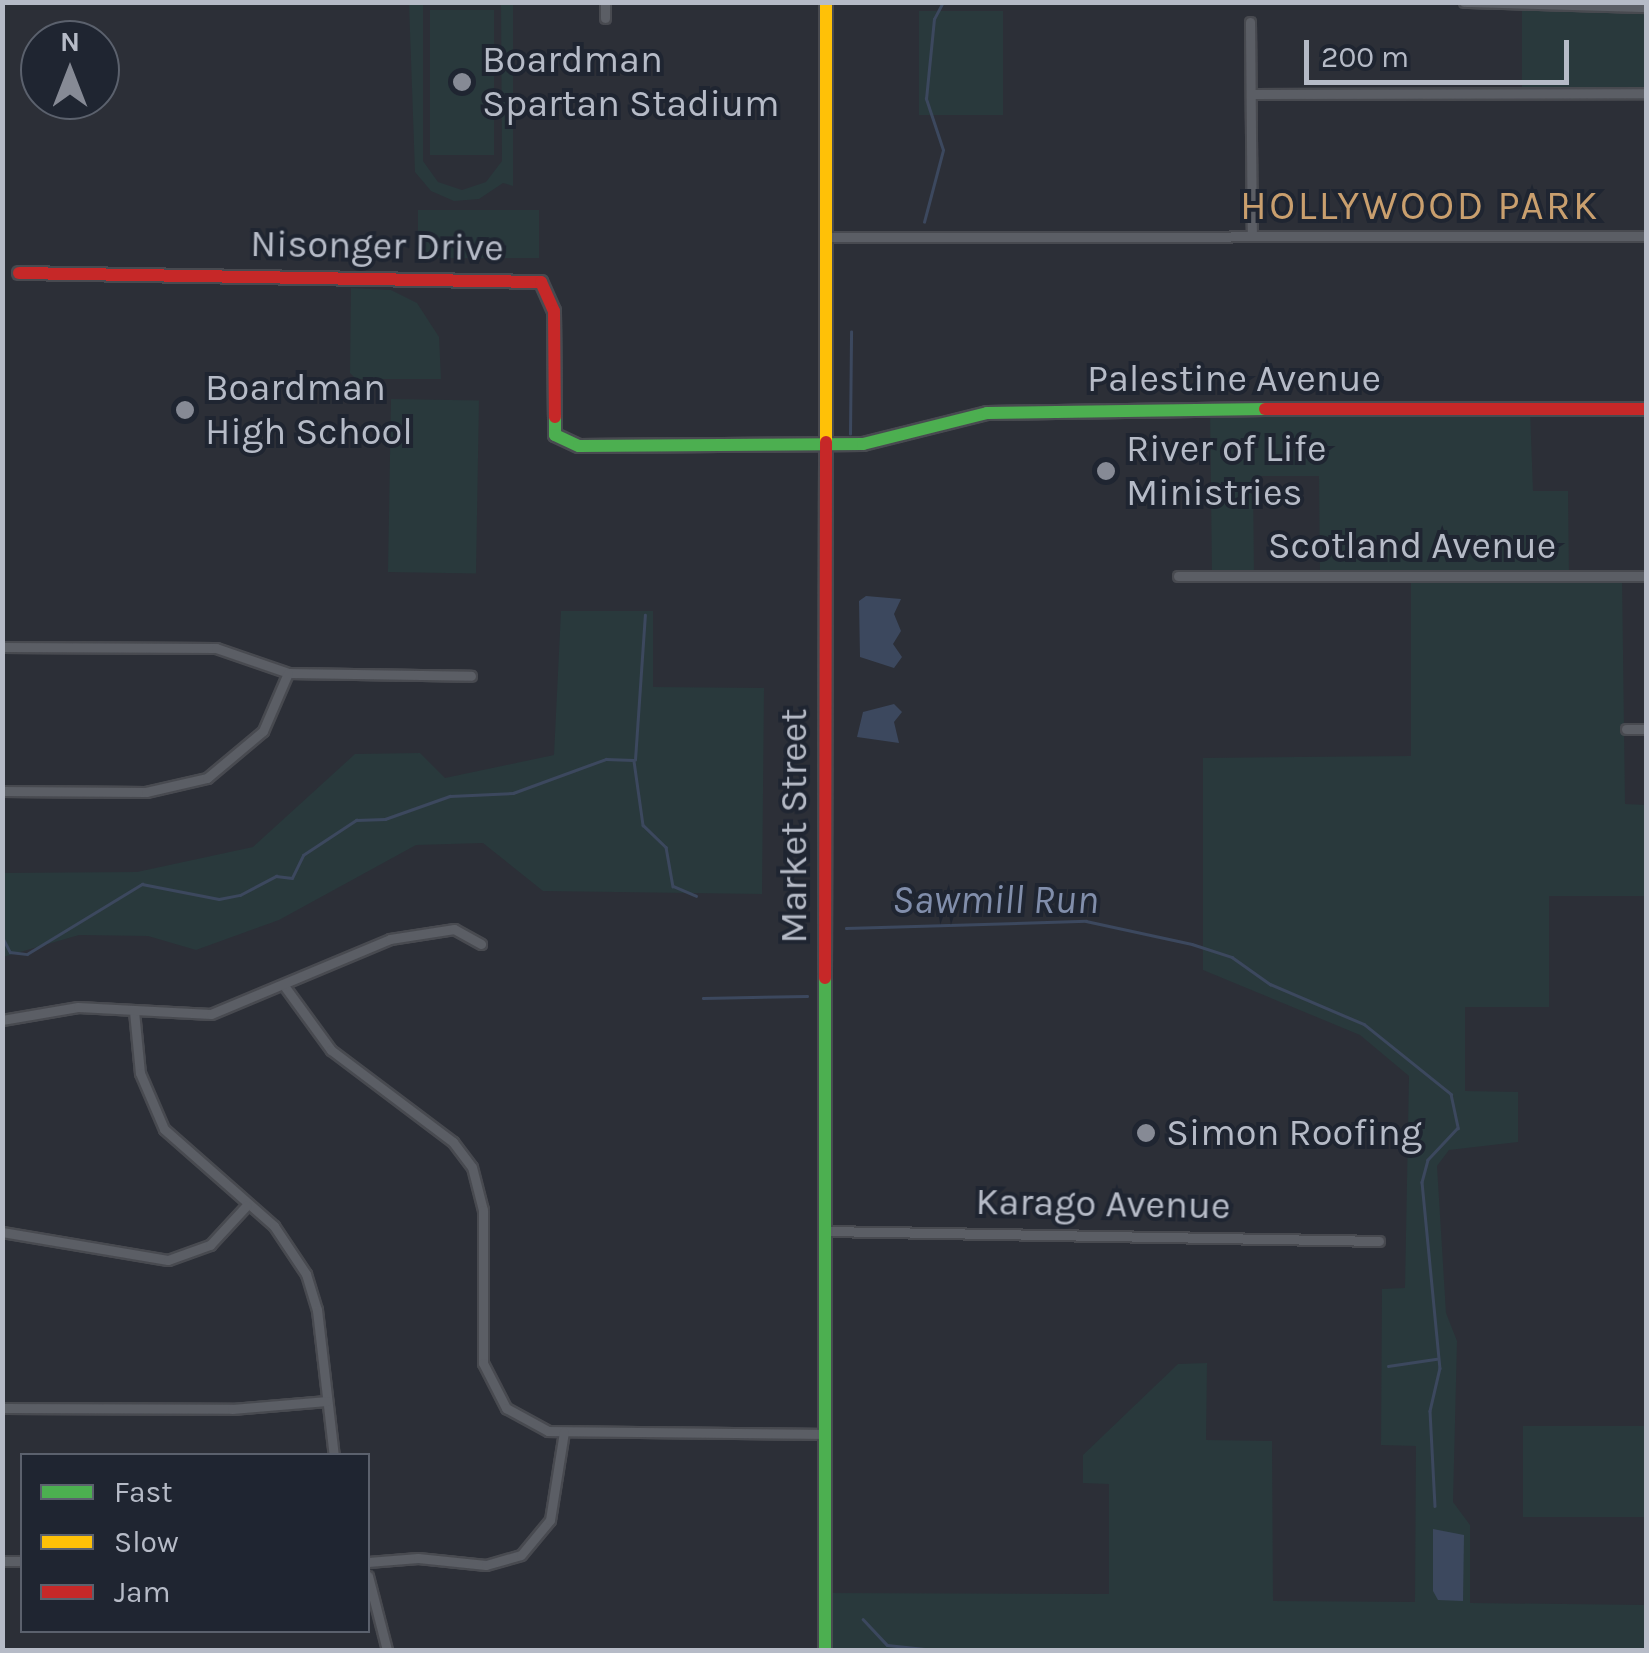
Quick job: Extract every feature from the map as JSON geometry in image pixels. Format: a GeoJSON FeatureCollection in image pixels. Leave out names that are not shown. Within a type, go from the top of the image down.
{"type":"FeatureCollection","features":[{"type":"Feature","properties":{"kind":"street"},"geometry":{"type":"LineString","coordinates":[[605,2],[605,18]]}},
{"type":"Feature","properties":{"kind":"street","name":"Market Street"},"geometry":{"type":"LineString","coordinates":[[825,1650],[826,2]]}},
{"type":"Feature","properties":{"kind":"street"},"geometry":{"type":"LineString","coordinates":[[1464,2],[1646,7]]}},
{"type":"Feature","properties":{"kind":"street"},"geometry":{"type":"LineString","coordinates":[[1250,22],[1252,236]]}},
{"type":"Feature","properties":{"kind":"street"},"geometry":{"type":"LineString","coordinates":[[1251,94],[1646,93]]}},
{"type":"Feature","properties":{"kind":"street"},"geometry":{"type":"LineString","coordinates":[[826,237],[1646,236]]}},
{"type":"Feature","properties":{"kind":"street","name":"Nisonger Drive"},"geometry":{"type":"LineString","coordinates":[[19,273],[532,280],[552,296],[557,440],[579,446],[826,444]]}},
{"type":"Feature","properties":{"kind":"street","name":"Palestine Avenue"},"geometry":{"type":"LineString","coordinates":[[826,444],[896,440],[975,416],[1034,409],[1646,409]]}},
{"type":"Feature","properties":{"kind":"street","name":"Scotland Avenue"},"geometry":{"type":"LineString","coordinates":[[1178,576],[1646,576]]}},
{"type":"Feature","properties":{"kind":"street"},"geometry":{"type":"LineString","coordinates":[[2,646],[216,648],[288,673],[471,676]]}},
{"type":"Feature","properties":{"kind":"street"},"geometry":{"type":"LineString","coordinates":[[2,792],[146,792],[207,778],[263,730],[288,673]]}},
{"type":"Feature","properties":{"kind":"street"},"geometry":{"type":"LineString","coordinates":[[1626,729],[1646,728]]}},
{"type":"Feature","properties":{"kind":"street"},"geometry":{"type":"LineString","coordinates":[[2,1020],[78,1006],[211,1014],[410,934],[458,930],[481,944]]}},
{"type":"Feature","properties":{"kind":"street"},"geometry":{"type":"LineString","coordinates":[[285,987],[331,1050],[468,1160],[482,1210],[482,1351],[490,1384],[524,1422],[564,1432],[825,1434]]}},
{"type":"Feature","properties":{"kind":"street"},"geometry":{"type":"LineString","coordinates":[[134,1011],[140,1073],[158,1120],[183,1151],[282,1235],[306,1274],[334,1453]]}},
{"type":"Feature","properties":{"kind":"street"},"geometry":{"type":"LineString","coordinates":[[2,1232],[168,1260],[210,1245],[247,1205]]}},
{"type":"Feature","properties":{"kind":"street","name":"Karago Avenue"},"geometry":{"type":"LineString","coordinates":[[825,1231],[1379,1241]]}},
{"type":"Feature","properties":{"kind":"street"},"geometry":{"type":"LineString","coordinates":[[2,1408],[232,1409],[327,1400]]}},
{"type":"Feature","properties":{"kind":"street"},"geometry":{"type":"LineString","coordinates":[[370,1562],[418,1558],[486,1566],[520,1555],[550,1520],[564,1432]]}},
{"type":"Feature","properties":{"kind":"street"},"geometry":{"type":"LineString","coordinates":[[370,1584],[387,1650]]}},
{"type":"Feature","properties":{"kind":"shaded area"},"geometry":{"type":"Polygon","coordinates":[[[409,3],[423,3],[423,161],[438,182],[462,190],[486,182],[502,161],[501,3],[513,3],[513,186],[503,183],[479,199],[454,201],[431,191],[415,172],[409,3]]]}},
{"type":"Feature","properties":{"kind":"shaded area"},"geometry":{"type":"Polygon","coordinates":[[[1522,7],[1646,7],[1646,93],[1522,93],[1522,7]]]}},
{"type":"Feature","properties":{"kind":"shaded area"},"geometry":{"type":"Polygon","coordinates":[[[430,10],[494,10],[494,155],[430,155],[430,10]]]}},
{"type":"Feature","properties":{"kind":"shaded area"},"geometry":{"type":"Polygon","coordinates":[[[919,11],[1003,11],[1003,115],[919,115],[919,11]]]}},
{"type":"Feature","properties":{"kind":"shaded area"},"geometry":{"type":"Polygon","coordinates":[[[418,210],[539,210],[539,258],[418,258],[418,210]]]}},
{"type":"Feature","properties":{"kind":"shaded area"},"geometry":{"type":"Polygon","coordinates":[[[351,288],[391,290],[417,303],[439,337],[441,379],[356,379],[350,373],[351,288]]]}},
{"type":"Feature","properties":{"kind":"shaded area"},"geometry":{"type":"Polygon","coordinates":[[[391,399],[479,401],[476,574],[388,572],[391,399]]]}},
{"type":"Feature","properties":{"kind":"shaded area"},"geometry":{"type":"Polygon","coordinates":[[[1210,409],[1530,409],[1533,491],[1568,491],[1569,576],[1622,576],[1625,804],[1646,805],[1646,896],[1549,896],[1549,1007],[1465,1007],[1465,1091],[1518,1092],[1518,1142],[1449,1150],[1437,1166],[1446,1313],[1457,1341],[1453,1502],[1470,1525],[1470,1603],[1646,1605],[1646,1650],[825,1650],[826,1593],[1109,1594],[1109,1484],[1083,1483],[1083,1455],[1178,1364],[1207,1363],[1206,1440],[1272,1441],[1273,1601],[1415,1602],[1416,1446],[1381,1445],[1382,1289],[1405,1288],[1409,1076],[1360,1035],[1203,970],[1203,758],[1411,756],[1411,576],[1320,576],[1319,476],[1253,476],[1254,576],[1212,576],[1210,409]]]}},
{"type":"Feature","properties":{"kind":"shaded area"},"geometry":{"type":"Polygon","coordinates":[[[561,611],[653,611],[653,687],[764,688],[762,894],[543,891],[483,843],[416,845],[279,920],[196,950],[148,936],[79,935],[3,957],[3,873],[137,872],[253,847],[355,754],[420,753],[445,778],[554,755],[561,611]]]}},
{"type":"Feature","properties":{"kind":"shaded area"},"geometry":{"type":"Polygon","coordinates":[[[1523,1426],[1646,1426],[1646,1517],[1523,1517],[1523,1426]]]}},
{"type":"Feature","properties":{"kind":"water"},"geometry":{"type":"Polygon","coordinates":[[[866,596],[901,599],[894,614],[901,631],[893,644],[902,657],[894,668],[860,657],[859,601],[866,596]]]}},
{"type":"Feature","properties":{"kind":"water"},"geometry":{"type":"Polygon","coordinates":[[[894,704],[902,712],[894,722],[899,743],[857,737],[863,712],[894,704]]]}},
{"type":"Feature","properties":{"kind":"water"},"geometry":{"type":"Polygon","coordinates":[[[1433,1529],[1464,1535],[1463,1601],[1438,1600],[1433,1591],[1433,1529]]]}},
{"type":"Feature","properties":{"kind":"waterway"},"geometry":{"type":"LineString","coordinates":[[924,222],[943,150],[926,99],[934,19],[943,2]]}},
{"type":"Feature","properties":{"kind":"waterway"},"geometry":{"type":"LineString","coordinates":[[850,434],[851,332]]}},
{"type":"Feature","properties":{"kind":"waterway"},"geometry":{"type":"LineString","coordinates":[[635,760],[645,615]]}},
{"type":"Feature","properties":{"kind":"waterway","name":"Sawmill Run"},"geometry":{"type":"LineString","coordinates":[[2,936],[10,952],[27,954],[142,884],[219,899],[240,895],[276,876],[292,878],[303,855],[356,820],[385,819],[450,796],[513,793],[606,759],[633,760]]}},
{"type":"Feature","properties":{"kind":"waterway","name":"Sawmill Run"},"geometry":{"type":"LineString","coordinates":[[634,761],[643,825],[666,847],[673,886],[696,896]]}},
{"type":"Feature","properties":{"kind":"waterway","name":"Sawmill Run"},"geometry":{"type":"LineString","coordinates":[[846,928],[1086,921],[1192,944],[1232,957],[1270,984],[1364,1024],[1451,1094],[1458,1128],[1428,1160],[1422,1182],[1440,1368],[1430,1411],[1435,1506]]}},
{"type":"Feature","properties":{"kind":"waterway","name":"Sawmill Run"},"geometry":{"type":"LineString","coordinates":[[703,998],[807,996]]}},
{"type":"Feature","properties":{"kind":"waterway"},"geometry":{"type":"LineString","coordinates":[[1388,1366],[1436,1359]]}},
{"type":"Feature","properties":{"kind":"waterway"},"geometry":{"type":"LineString","coordinates":[[863,1619],[887,1645],[934,1650]]}},
{"type":"Feature","properties":{"kind":"traffic: fast"},"geometry":{"type":"LineString","coordinates":[[555,417],[555,435],[579,446],[863,444],[987,413],[1265,409]]}},
{"type":"Feature","properties":{"kind":"traffic: fast"},"geometry":{"type":"LineString","coordinates":[[825,978],[825,1650]]}},
{"type":"Feature","properties":{"kind":"traffic: slow"},"geometry":{"type":"LineString","coordinates":[[826,2],[826,442]]}},
{"type":"Feature","properties":{"kind":"traffic: jam"},"geometry":{"type":"LineString","coordinates":[[19,273],[541,282],[554,311],[555,417]]}},
{"type":"Feature","properties":{"kind":"traffic: jam"},"geometry":{"type":"LineString","coordinates":[[1265,409],[1646,409]]}},
{"type":"Feature","properties":{"kind":"traffic: jam"},"geometry":{"type":"LineString","coordinates":[[825,978],[826,442]]}},
{"type":"Feature","properties":{"kind":"place","name":"Boardman Spartan Stadium"},"geometry":{"type":"Point","coordinates":[462,82]}},
{"type":"Feature","properties":{"kind":"place","name":"Boardman High School"},"geometry":{"type":"Point","coordinates":[185,410]}},
{"type":"Feature","properties":{"kind":"place","name":"River of Life Ministries"},"geometry":{"type":"Point","coordinates":[1106,471]}},
{"type":"Feature","properties":{"kind":"place","name":"Simon Roofing"},"geometry":{"type":"Point","coordinates":[1146,1133]}},
{"type":"Feature","properties":{"kind":"district","name":"HOLLYWOOD PARK"},"geometry":{"type":"Point","coordinates":[1420,206]}}]}
